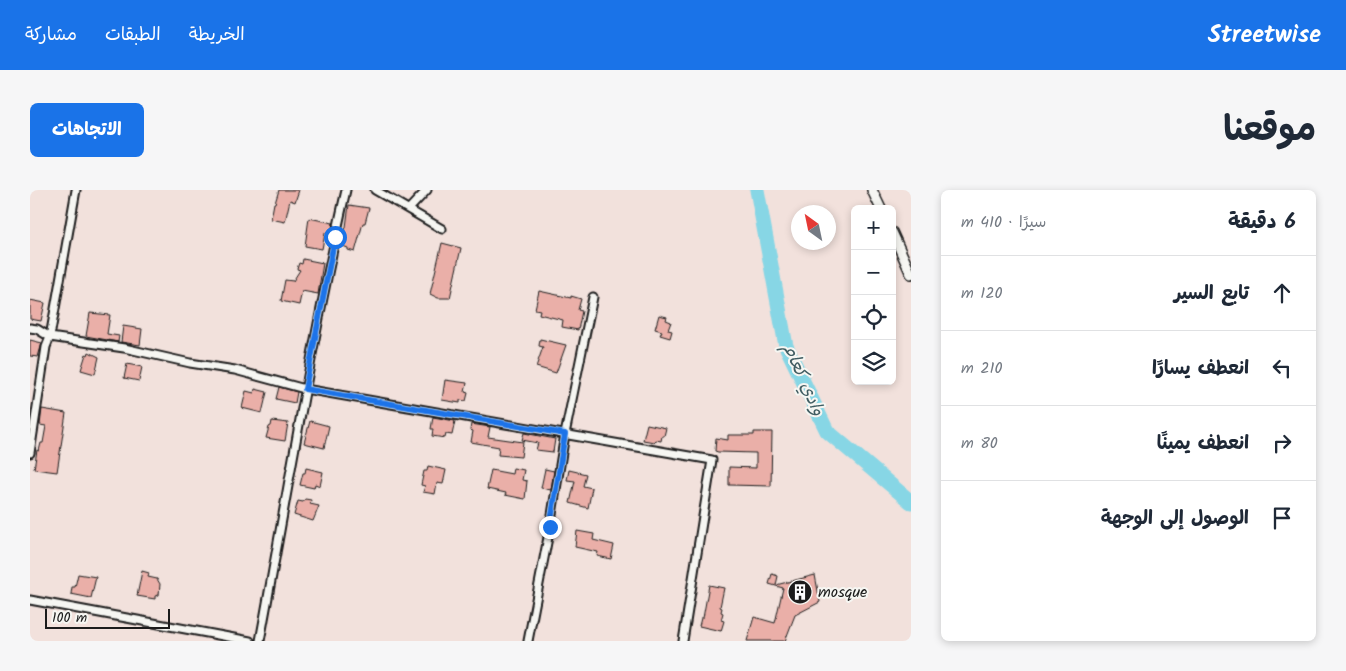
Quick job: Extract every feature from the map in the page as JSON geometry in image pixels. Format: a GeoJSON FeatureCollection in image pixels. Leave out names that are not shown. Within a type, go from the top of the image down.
{"type":"FeatureCollection","features":[{"type":"Feature","properties":{"kind":"street"},"geometry":{"type":"LineString","coordinates":[[30,452],[46,347],[50,337],[76,190]]}},
{"type":"Feature","properties":{"kind":"street"},"geometry":{"type":"LineString","coordinates":[[260,641],[298,440],[305,389],[346,190]]}},
{"type":"Feature","properties":{"kind":"street"},"geometry":{"type":"LineString","coordinates":[[375,190],[442,229]]}},
{"type":"Feature","properties":{"kind":"street"},"geometry":{"type":"LineString","coordinates":[[409,209],[428,190]]}},
{"type":"Feature","properties":{"kind":"street"},"geometry":{"type":"LineString","coordinates":[[872,190],[879,205]]}},
{"type":"Feature","properties":{"kind":"street"},"geometry":{"type":"LineString","coordinates":[[896,241],[911,274]]}},
{"type":"Feature","properties":{"kind":"street"},"geometry":{"type":"LineString","coordinates":[[528,641],[550,527],[565,434],[593,297]]}},
{"type":"Feature","properties":{"kind":"street"},"geometry":{"type":"LineString","coordinates":[[30,328],[37,329],[50,337],[124,348],[190,363],[235,370],[305,389],[712,460],[683,641]]}},
{"type":"Feature","properties":{"kind":"street"},"geometry":{"type":"LineString","coordinates":[[30,600],[250,641]]}},
{"type":"Feature","properties":{"kind":"building"},"geometry":{"type":"Polygon","coordinates":[[[279,190],[299,190],[295,202],[290,200],[285,222],[271,219],[279,190]]]}},
{"type":"Feature","properties":{"kind":"building"},"geometry":{"type":"Polygon","coordinates":[[[349,205],[369,208],[355,252],[340,245],[346,227],[349,205]]]}},
{"type":"Feature","properties":{"kind":"building"},"geometry":{"type":"Polygon","coordinates":[[[309,218],[333,223],[331,235],[325,233],[322,249],[305,246],[309,218]]]}},
{"type":"Feature","properties":{"kind":"building"},"geometry":{"type":"Polygon","coordinates":[[[442,243],[461,248],[450,298],[438,298],[430,294],[442,243]]]}},
{"type":"Feature","properties":{"kind":"building"},"geometry":{"type":"Polygon","coordinates":[[[303,259],[323,263],[318,294],[302,291],[299,305],[281,301],[285,280],[293,281],[300,270],[297,269],[299,263],[302,264],[303,259]]]}},
{"type":"Feature","properties":{"kind":"building"},"geometry":{"type":"Polygon","coordinates":[[[539,291],[581,299],[578,310],[582,311],[578,330],[562,327],[563,320],[539,314],[540,310],[535,309],[539,291]]]}},
{"type":"Feature","properties":{"kind":"building"},"geometry":{"type":"Polygon","coordinates":[[[30,300],[45,303],[41,321],[30,319],[30,300]]]}},
{"type":"Feature","properties":{"kind":"building"},"geometry":{"type":"Polygon","coordinates":[[[90,313],[110,315],[107,334],[119,336],[118,342],[86,336],[90,313]]]}},
{"type":"Feature","properties":{"kind":"building"},"geometry":{"type":"Polygon","coordinates":[[[659,315],[667,317],[666,320],[671,322],[668,330],[672,331],[670,338],[660,335],[662,331],[655,329],[659,315]]]}},
{"type":"Feature","properties":{"kind":"building"},"geometry":{"type":"Polygon","coordinates":[[[123,326],[142,329],[140,345],[121,342],[123,326]]]}},
{"type":"Feature","properties":{"kind":"building"},"geometry":{"type":"Polygon","coordinates":[[[540,339],[566,345],[556,373],[536,367],[543,347],[539,346],[540,339]]]}},
{"type":"Feature","properties":{"kind":"building"},"geometry":{"type":"Polygon","coordinates":[[[30,340],[42,343],[38,357],[30,356],[30,340]]]}},
{"type":"Feature","properties":{"kind":"building"},"geometry":{"type":"Polygon","coordinates":[[[89,352],[99,357],[95,374],[81,370],[86,354],[88,355],[89,352]]]}},
{"type":"Feature","properties":{"kind":"building"},"geometry":{"type":"Polygon","coordinates":[[[127,364],[142,367],[139,381],[124,378],[127,364]]]}},
{"type":"Feature","properties":{"kind":"building"},"geometry":{"type":"Polygon","coordinates":[[[445,380],[467,383],[465,392],[468,393],[466,401],[460,400],[460,403],[442,400],[445,380]]]}},
{"type":"Feature","properties":{"kind":"building"},"geometry":{"type":"Polygon","coordinates":[[[279,387],[297,392],[295,403],[276,399],[279,387]]]}},
{"type":"Feature","properties":{"kind":"building"},"geometry":{"type":"Polygon","coordinates":[[[255,389],[267,392],[262,413],[242,408],[246,391],[254,393],[255,389]]]}},
{"type":"Feature","properties":{"kind":"building"},"geometry":{"type":"Polygon","coordinates":[[[42,409],[66,413],[57,472],[34,469],[37,450],[39,451],[41,443],[43,443],[46,426],[40,425],[42,409]]]}},
{"type":"Feature","properties":{"kind":"building"},"geometry":{"type":"Polygon","coordinates":[[[433,417],[455,421],[452,435],[446,434],[445,438],[432,436],[433,417]]]}},
{"type":"Feature","properties":{"kind":"building"},"geometry":{"type":"Polygon","coordinates":[[[272,421],[288,423],[285,441],[266,438],[272,421]]]}},
{"type":"Feature","properties":{"kind":"building"},"geometry":{"type":"Polygon","coordinates":[[[310,421],[329,426],[324,448],[304,443],[310,421]]]}},
{"type":"Feature","properties":{"kind":"building"},"geometry":{"type":"Polygon","coordinates":[[[471,424],[490,427],[488,437],[523,442],[521,457],[498,455],[499,447],[471,442],[473,431],[470,430],[471,424]]]}},
{"type":"Feature","properties":{"kind":"building"},"geometry":{"type":"Polygon","coordinates":[[[647,424],[666,428],[661,441],[643,440],[647,424]]]}},
{"type":"Feature","properties":{"kind":"building"},"geometry":{"type":"Polygon","coordinates":[[[754,432],[772,432],[771,486],[729,485],[729,467],[756,468],[756,453],[715,451],[716,438],[728,440],[728,435],[754,435],[754,432]]]}},
{"type":"Feature","properties":{"kind":"building"},"geometry":{"type":"Polygon","coordinates":[[[524,433],[555,439],[553,452],[536,450],[538,443],[522,440],[524,433]]]}},
{"type":"Feature","properties":{"kind":"building"},"geometry":{"type":"Polygon","coordinates":[[[428,466],[446,470],[443,484],[437,483],[435,494],[423,492],[425,486],[421,485],[424,471],[427,471],[428,466]]]}},
{"type":"Feature","properties":{"kind":"building"},"geometry":{"type":"Polygon","coordinates":[[[306,468],[323,472],[320,486],[315,484],[314,488],[300,485],[306,468]]]}},
{"type":"Feature","properties":{"kind":"building"},"geometry":{"type":"Polygon","coordinates":[[[513,468],[524,470],[522,480],[527,481],[525,499],[487,489],[491,470],[512,474],[513,468]]]}},
{"type":"Feature","properties":{"kind":"building"},"geometry":{"type":"Polygon","coordinates":[[[545,469],[554,471],[551,490],[541,488],[545,469]]]}},
{"type":"Feature","properties":{"kind":"building"},"geometry":{"type":"Polygon","coordinates":[[[569,470],[586,474],[583,486],[592,488],[588,508],[570,503],[575,481],[567,480],[569,470]]]}},
{"type":"Feature","properties":{"kind":"building"},"geometry":{"type":"Polygon","coordinates":[[[305,499],[311,500],[310,504],[319,506],[313,521],[294,515],[298,501],[303,502],[305,499]]]}},
{"type":"Feature","properties":{"kind":"building"},"geometry":{"type":"Polygon","coordinates":[[[577,531],[594,534],[593,540],[614,545],[611,559],[597,556],[598,552],[575,547],[577,531]]]}},
{"type":"Feature","properties":{"kind":"building"},"geometry":{"type":"Polygon","coordinates":[[[142,571],[149,573],[148,577],[157,579],[160,584],[159,595],[155,596],[155,599],[137,596],[142,571]]]}},
{"type":"Feature","properties":{"kind":"building"},"geometry":{"type":"Polygon","coordinates":[[[78,574],[96,577],[91,598],[71,594],[78,574]]]}},
{"type":"Feature","properties":{"kind":"building","name":"mosque"},"geometry":{"type":"Polygon","coordinates":[[[772,574],[778,576],[776,585],[815,575],[820,602],[795,615],[785,641],[747,641],[754,617],[775,623],[783,588],[769,584],[772,574]]]}},
{"type":"Feature","properties":{"kind":"building"},"geometry":{"type":"Polygon","coordinates":[[[709,585],[724,588],[720,607],[723,613],[721,620],[724,621],[721,631],[699,626],[701,618],[703,618],[709,585]]]}},
{"type":"Feature","properties":{"kind":"waterway","name":"وادي كعام"},"geometry":{"type":"LineString","coordinates":[[757,190],[786,346],[827,431],[911,502]]}},
{"type":"Feature","properties":{"kind":"place","name":"mosque"},"geometry":{"type":"Point","coordinates":[800,592]}},
{"type":"Feature","properties":{"kind":"route"},"geometry":{"type":"LineString","coordinates":[[335,237],[305,389],[565,434],[550,527]]}}]}
